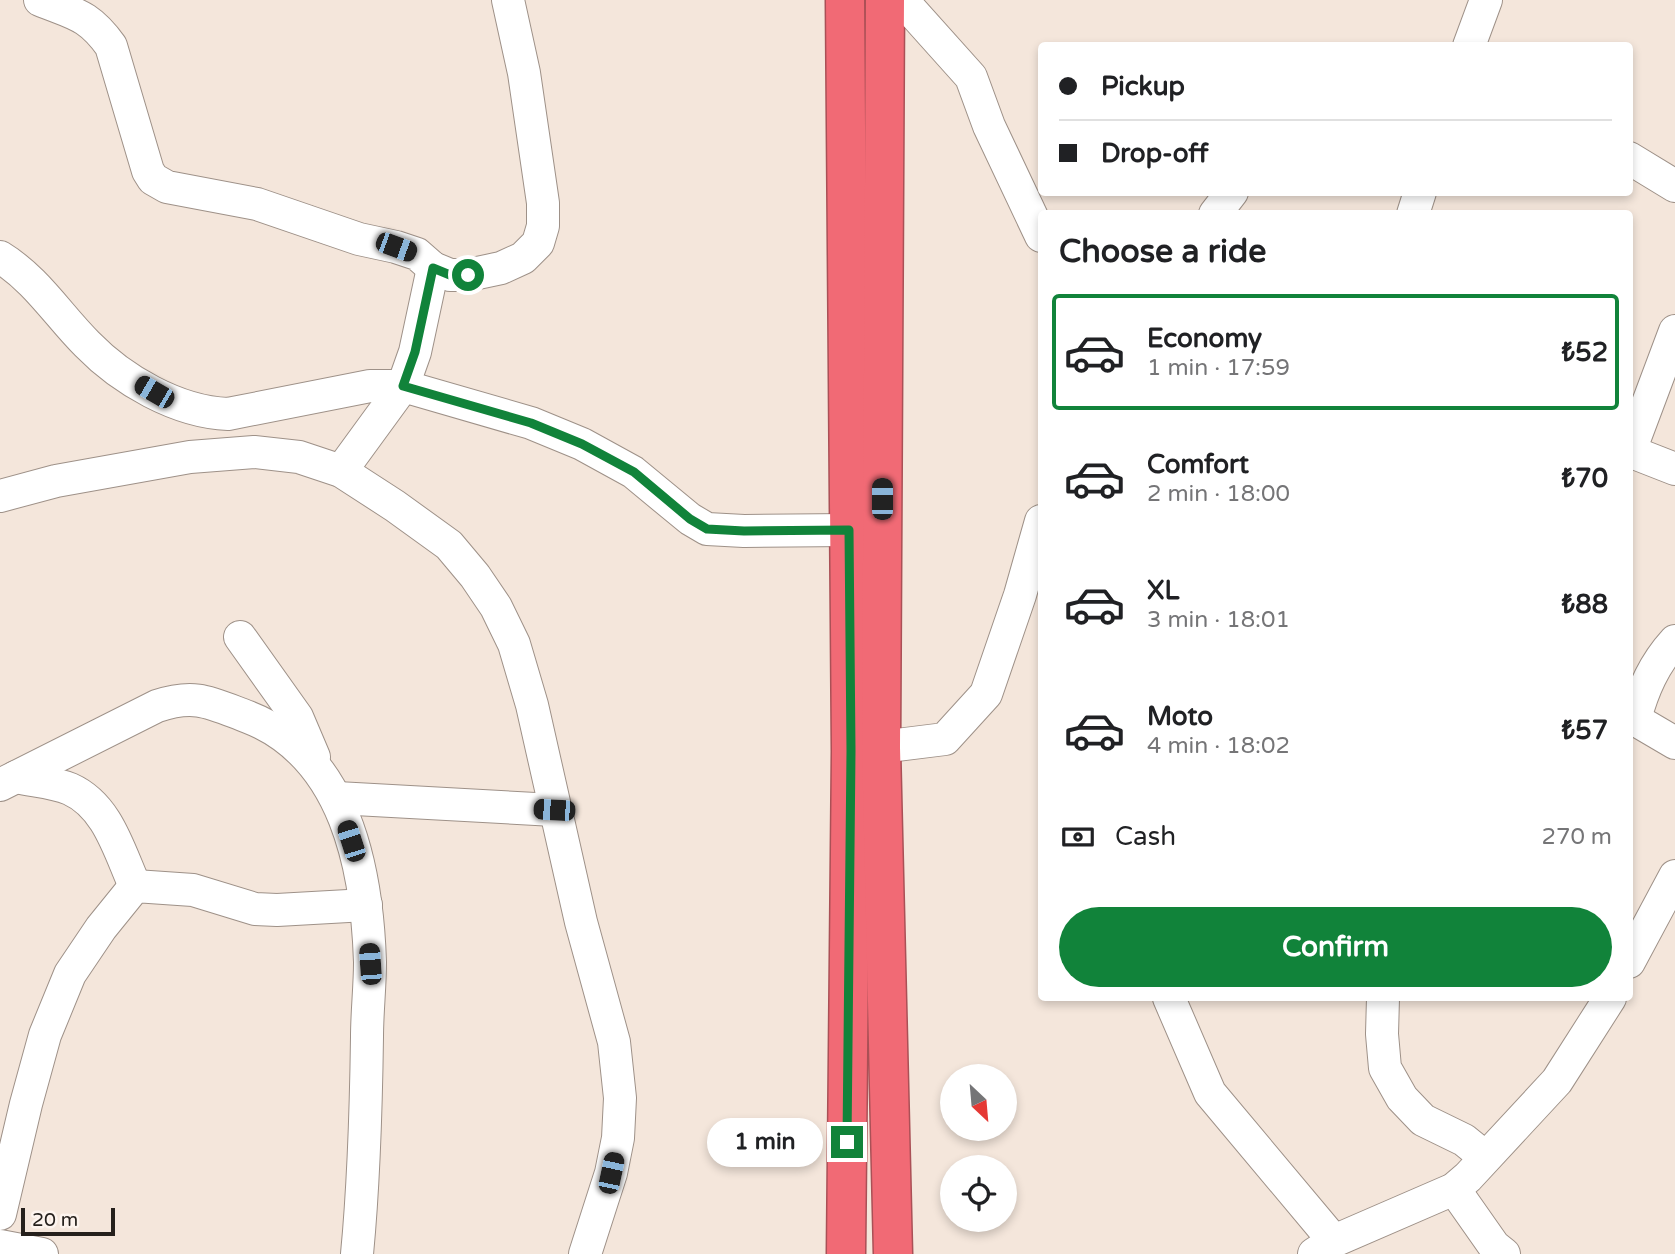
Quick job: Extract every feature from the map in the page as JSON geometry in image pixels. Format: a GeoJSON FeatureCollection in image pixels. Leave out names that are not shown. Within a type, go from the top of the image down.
{"type":"FeatureCollection","features":[{"type":"Feature","properties":{"kind":"highway"},"geometry":{"type":"LineString","coordinates":[[845,0],[849,530],[866,750],[893,1254]]}},
{"type":"Feature","properties":{"kind":"highway"},"geometry":{"type":"LineString","coordinates":[[846,1254],[866,750],[885,0]]}},
{"type":"Feature","properties":{"kind":"street"},"geometry":{"type":"LineString","coordinates":[[40,0],[84,17],[99,30],[111,46],[148,171],[153,179],[167,187],[257,204],[359,239],[396,247],[417,254],[433,268],[450,275],[468,275],[500,268],[523,258],[538,243],[543,226],[543,202],[524,73],[508,0]]}},
{"type":"Feature","properties":{"kind":"street"},"geometry":{"type":"LineString","coordinates":[[902,0],[971,77],[989,126],[1038,230]]}},
{"type":"Feature","properties":{"kind":"street"},"geometry":{"type":"LineString","coordinates":[[1470,42],[1486,0]]}},
{"type":"Feature","properties":{"kind":"street"},"geometry":{"type":"LineString","coordinates":[[1633,160],[1675,186]]}},
{"type":"Feature","properties":{"kind":"street"},"geometry":{"type":"LineString","coordinates":[[1218,210],[1229,196]]}},
{"type":"Feature","properties":{"kind":"street"},"geometry":{"type":"LineString","coordinates":[[0,257],[24,275],[88,345],[132,380],[176,404],[208,413],[228,414],[370,386],[403,386],[531,423],[582,444],[634,472],[690,519],[707,529],[849,530]]}},
{"type":"Feature","properties":{"kind":"street"},"geometry":{"type":"LineString","coordinates":[[341,471],[403,386],[415,352],[433,268]]}},
{"type":"Feature","properties":{"kind":"street"},"geometry":{"type":"LineString","coordinates":[[1633,443],[1675,331]]}},
{"type":"Feature","properties":{"kind":"street"},"geometry":{"type":"LineString","coordinates":[[0,496],[56,481],[190,457],[254,452],[299,457],[341,471],[395,506],[449,545],[475,576],[496,607],[514,644],[532,705],[580,922],[614,1042],[620,1098],[616,1150],[585,1254]]}},
{"type":"Feature","properties":{"kind":"street"},"geometry":{"type":"LineString","coordinates":[[1633,452],[1675,469]]}},
{"type":"Feature","properties":{"kind":"street"},"geometry":{"type":"LineString","coordinates":[[866,750],[945,739],[986,694],[1020,595],[1038,532]]}},
{"type":"Feature","properties":{"kind":"street"},"geometry":{"type":"LineString","coordinates":[[240,637],[296,717],[330,786],[359,862],[366,905],[370,964],[363,1181],[357,1254]]}},
{"type":"Feature","properties":{"kind":"street"},"geometry":{"type":"LineString","coordinates":[[1633,714],[1661,656],[1675,641]]}},
{"type":"Feature","properties":{"kind":"street"},"geometry":{"type":"LineString","coordinates":[[8,782],[157,706],[191,698],[262,722],[292,740],[330,786],[554,810]]}},
{"type":"Feature","properties":{"kind":"street"},"geometry":{"type":"LineString","coordinates":[[1633,718],[1675,743]]}},
{"type":"Feature","properties":{"kind":"street"},"geometry":{"type":"LineString","coordinates":[[8,782],[67,788],[87,798],[106,821],[135,886]]}},
{"type":"Feature","properties":{"kind":"street"},"geometry":{"type":"LineString","coordinates":[[1633,955],[1675,876]]}},
{"type":"Feature","properties":{"kind":"street"},"geometry":{"type":"LineString","coordinates":[[135,886],[192,890],[255,909],[366,905]]}},
{"type":"Feature","properties":{"kind":"street"},"geometry":{"type":"LineString","coordinates":[[0,1214],[45,1035],[70,974],[101,928],[135,886]]}},
{"type":"Feature","properties":{"kind":"street"},"geometry":{"type":"LineString","coordinates":[[1170,1001],[1210,1093],[1324,1248],[1454,1189],[1468,1177],[1557,1082],[1608,1001]]}},
{"type":"Feature","properties":{"kind":"street"},"geometry":{"type":"LineString","coordinates":[[1383,1001],[1385,1068],[1402,1098],[1423,1120],[1464,1140],[1485,1157]]}},
{"type":"Feature","properties":{"kind":"street"},"geometry":{"type":"LineString","coordinates":[[1454,1189],[1494,1246],[1504,1254]]}},
{"type":"Feature","properties":{"kind":"street"},"geometry":{"type":"LineString","coordinates":[[0,1246],[42,1254]]}},
{"type":"Feature","properties":{"kind":"route"},"geometry":{"type":"LineString","coordinates":[[468,275],[450,275],[433,268],[426,309],[403,386],[531,423],[582,444],[634,472],[690,519],[707,529],[849,530],[851,751],[847,1142]]}}]}
